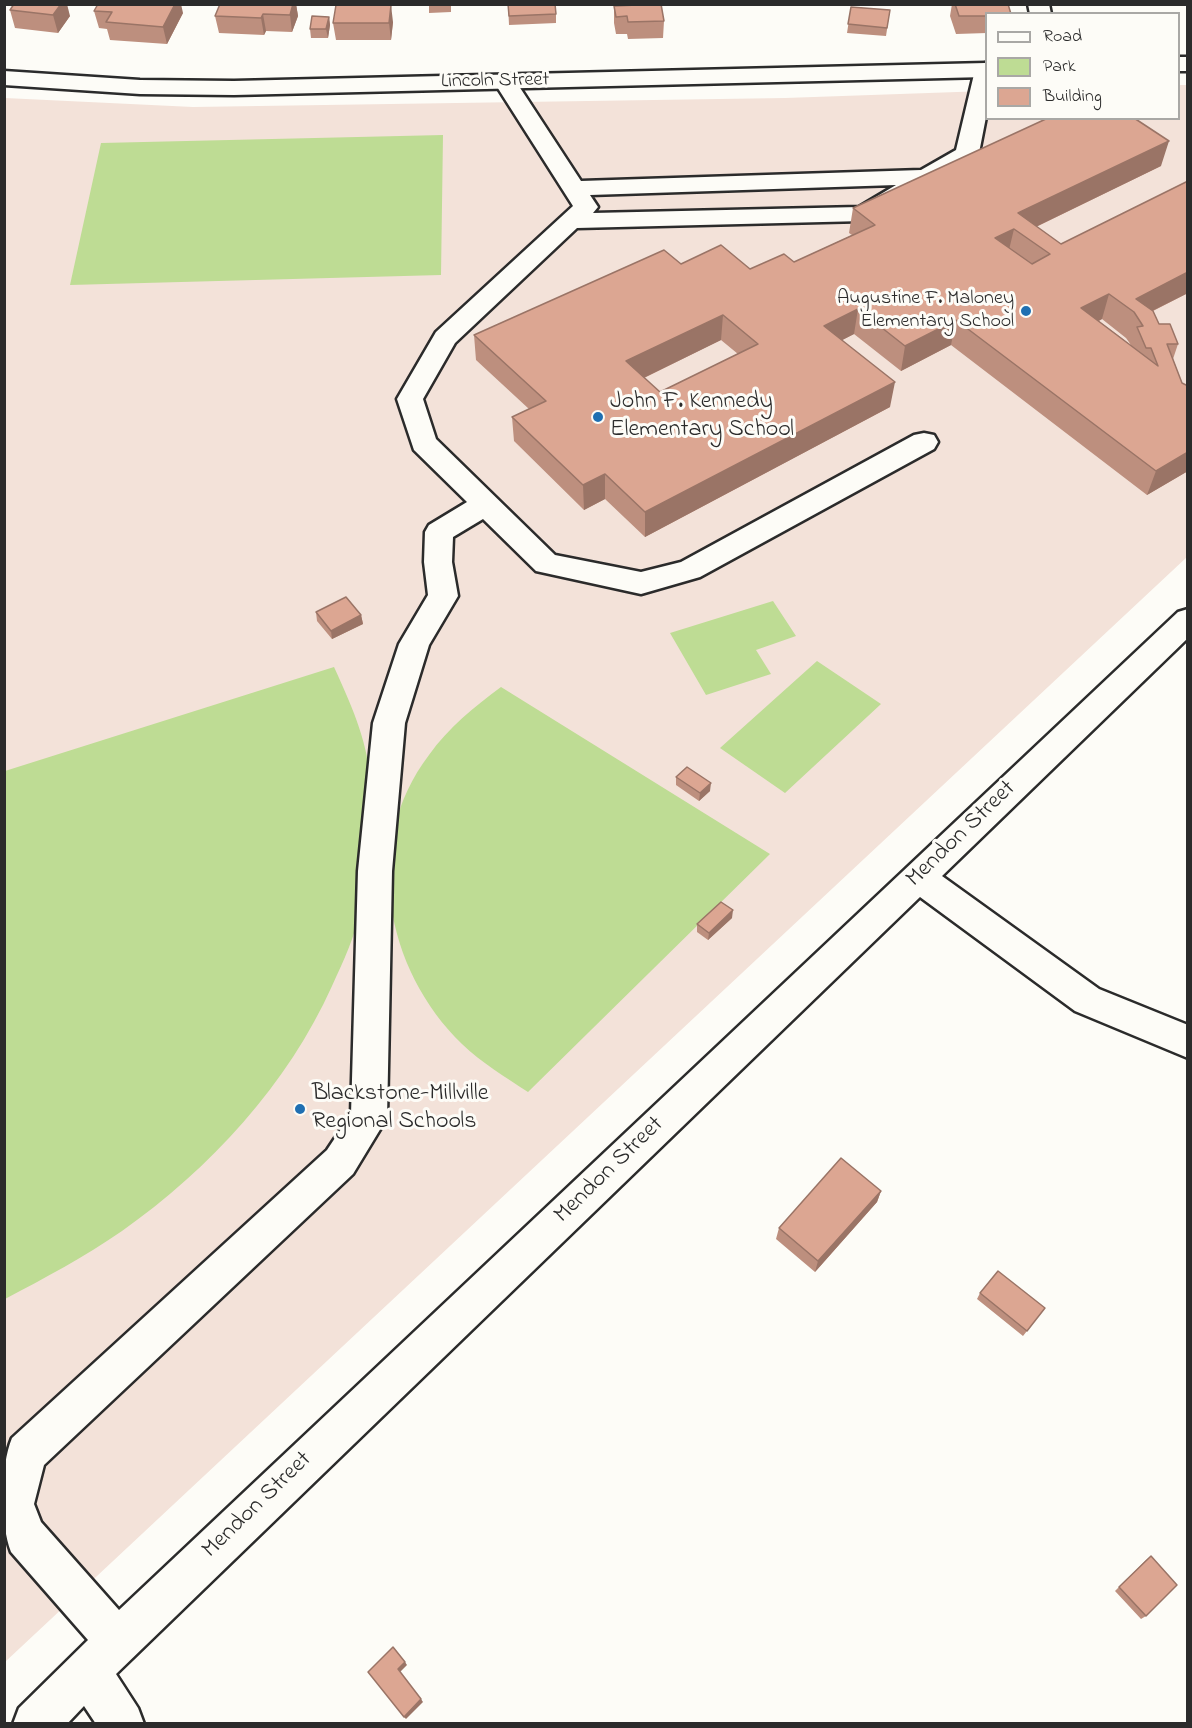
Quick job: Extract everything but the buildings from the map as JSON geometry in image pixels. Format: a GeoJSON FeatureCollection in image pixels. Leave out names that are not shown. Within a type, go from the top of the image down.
{"type":"FeatureCollection","features":[{"type":"Feature","properties":{"kind":"street","name":"Lincoln Street"},"geometry":{"type":"LineString","coordinates":[[4,78],[140,87],[234,88],[985,70]]}},
{"type":"Feature","properties":{"kind":"street"},"geometry":{"type":"LineString","coordinates":[[570,221],[864,214],[967,153],[985,74]]}},
{"type":"Feature","properties":{"kind":"street"},"geometry":{"type":"LineString","coordinates":[[504,82],[586,207],[445,338],[410,399],[424,443],[546,564],[641,583],[690,570],[924,442]]}},
{"type":"Feature","properties":{"kind":"street"},"geometry":{"type":"LineString","coordinates":[[574,188],[927,177]]}},
{"type":"Feature","properties":{"kind":"street"},"geometry":{"type":"LineString","coordinates":[[122,1724],[103,1657],[26,1537],[13,1504],[27,1453],[340,1162],[369,1118],[375,871],[389,723],[414,644],[444,596],[438,562],[439,532],[486,504]]}},
{"type":"Feature","properties":{"kind":"street","name":"Mendon Street"},"geometry":{"type":"LineString","coordinates":[[35,1724],[1188,620]]}},
{"type":"Feature","properties":{"kind":"street"},"geometry":{"type":"LineString","coordinates":[[918,877],[1087,1000],[1188,1042]]}},
{"type":"Feature","properties":{"kind":"shaded area","name":"Blackstone-Millville Regional Schools"},"geometry":{"type":"Polygon","coordinates":[[[1180,85],[1187,85],[1187,557],[5,1662],[5,98],[193,107],[785,98],[985,91],[985,120],[1180,120],[1180,85]]]}},
{"type":"Feature","properties":{"kind":"green space"},"geometry":{"type":"Polygon","coordinates":[[[443,135],[441,275],[70,285],[101,143],[443,135]]]}},
{"type":"Feature","properties":{"kind":"green space"},"geometry":{"type":"Polygon","coordinates":[[[773,601],[796,636],[756,650],[771,674],[706,695],[670,633],[773,601]]]}},
{"type":"Feature","properties":{"kind":"green space"},"geometry":{"type":"Polygon","coordinates":[[[817,661],[881,704],[785,793],[720,748],[817,661]]]}},
{"type":"Feature","properties":{"kind":"green space"},"geometry":{"type":"Polygon","coordinates":[[[334,667],[362,735],[370,778],[370,796],[358,919],[345,958],[314,1022],[293,1057],[244,1122],[186,1180],[108,1241],[5,1299],[5,771],[334,667]]]}},
{"type":"Feature","properties":{"kind":"green space"},"geometry":{"type":"Polygon","coordinates":[[[501,687],[770,854],[528,1092],[470,1051],[436,1014],[415,980],[400,943],[391,905],[389,866],[395,827],[408,790],[429,755],[453,726],[501,687]]]}},
{"type":"Feature","properties":{"kind":"place","name":"Augustine F. Maloney Elementary School"},"geometry":{"type":"Point","coordinates":[1026,311]}},
{"type":"Feature","properties":{"kind":"place","name":"John F. Kennedy Elementary School"},"geometry":{"type":"Point","coordinates":[598,417]}},
{"type":"Feature","properties":{"kind":"place","name":"Blackstone-Millville Regional Schools"},"geometry":{"type":"Point","coordinates":[300,1109]}}]}
